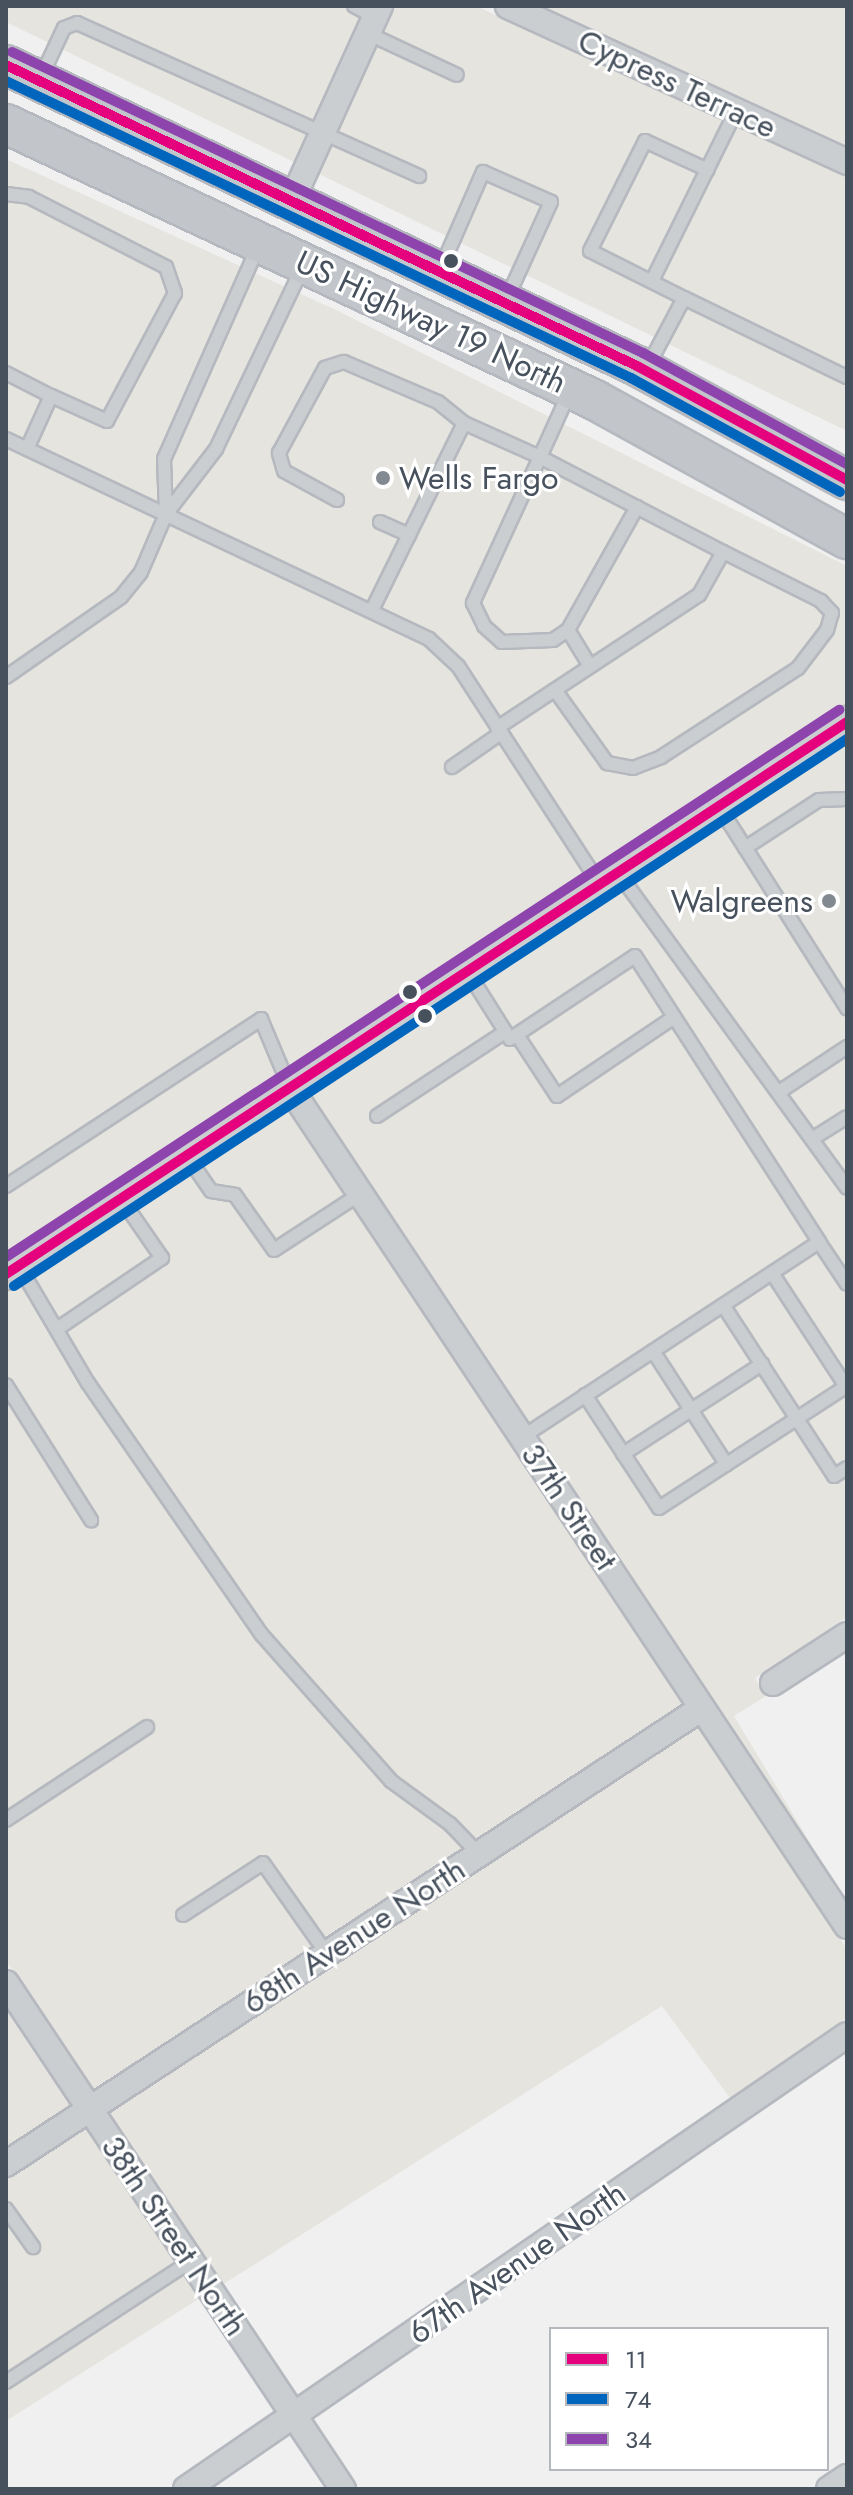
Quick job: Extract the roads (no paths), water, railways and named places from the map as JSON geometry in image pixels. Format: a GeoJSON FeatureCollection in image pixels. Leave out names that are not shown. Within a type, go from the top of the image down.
{"type":"FeatureCollection","features":[{"type":"Feature","properties":{"kind":"highway","name":"US Highway 19 North"},"geometry":{"type":"LineString","coordinates":[[23,72],[293,198],[646,370],[847,480]]}},
{"type":"Feature","properties":{"kind":"highway","name":"US Highway 19 North"},"geometry":{"type":"LineString","coordinates":[[6,124],[571,388],[847,539]]}},
{"type":"Feature","properties":{"kind":"highway"},"geometry":{"type":"LineString","coordinates":[[183,206],[241,213],[269,210],[293,198]]}},
{"type":"Feature","properties":{"kind":"highway"},"geometry":{"type":"LineString","coordinates":[[261,241],[326,239],[398,249]]}},
{"type":"Feature","properties":{"kind":"street","name":"Cypress Terrace"},"geometry":{"type":"LineString","coordinates":[[508,6],[847,162]]}},
{"type":"Feature","properties":{"kind":"street"},"geometry":{"type":"LineString","coordinates":[[293,198],[369,15]]}},
{"type":"Feature","properties":{"kind":"street"},"geometry":{"type":"LineString","coordinates":[[12,1270],[847,722]]}},
{"type":"Feature","properties":{"kind":"street","name":"37th Street"},"geometry":{"type":"LineString","coordinates":[[290,1088],[847,1926]]}},
{"type":"Feature","properties":{"kind":"street"},"geometry":{"type":"LineString","coordinates":[[773,1683],[847,1635]]}},
{"type":"Feature","properties":{"kind":"street","name":"68th Avenue North"},"geometry":{"type":"LineString","coordinates":[[6,2164],[702,1708]]}},
{"type":"Feature","properties":{"kind":"street","name":"38th Street North"},"geometry":{"type":"LineString","coordinates":[[6,1983],[343,2489]]}},
{"type":"Feature","properties":{"kind":"street","name":"67th Avenue North"},"geometry":{"type":"LineString","coordinates":[[186,2489],[847,2035]]}},
{"type":"Feature","properties":{"kind":"street"},"geometry":{"type":"LineString","coordinates":[[829,2489],[847,2477]]}},
{"type":"Feature","properties":{"kind":"lane"},"geometry":{"type":"LineString","coordinates":[[369,15],[457,75]]}},
{"type":"Feature","properties":{"kind":"lane"},"geometry":{"type":"LineString","coordinates":[[23,72],[64,28],[77,23],[419,176]]}},
{"type":"Feature","properties":{"kind":"lane"},"geometry":{"type":"LineString","coordinates":[[652,281],[736,111]]}},
{"type":"Feature","properties":{"kind":"lane"},"geometry":{"type":"LineString","coordinates":[[708,170],[645,141],[590,251],[847,377]]}},
{"type":"Feature","properties":{"kind":"lane"},"geometry":{"type":"LineString","coordinates":[[441,270],[483,172],[551,202],[505,301]]}},
{"type":"Feature","properties":{"kind":"lane"},"geometry":{"type":"LineString","coordinates":[[6,194],[29,197],[166,267],[175,293],[107,421],[6,373]]}},
{"type":"Feature","properties":{"kind":"lane"},"geometry":{"type":"LineString","coordinates":[[166,514],[164,459],[261,241]]}},
{"type":"Feature","properties":{"kind":"lane"},"geometry":{"type":"LineString","coordinates":[[6,677],[121,597],[141,572],[166,514],[216,449],[305,262]]}},
{"type":"Feature","properties":{"kind":"lane"},"geometry":{"type":"LineString","coordinates":[[646,370],[684,298]]}},
{"type":"Feature","properties":{"kind":"lane"},"geometry":{"type":"LineString","coordinates":[[337,500],[284,471],[279,453],[325,368],[344,362],[438,402],[464,423],[540,457],[752,565],[821,601],[832,613],[827,630],[798,668],[661,757],[633,768],[607,763],[555,690]]}},
{"type":"Feature","properties":{"kind":"lane"},"geometry":{"type":"LineString","coordinates":[[571,388],[473,603],[484,626],[502,642],[553,640],[568,630],[637,507]]}},
{"type":"Feature","properties":{"kind":"lane"},"geometry":{"type":"LineString","coordinates":[[27,449],[51,396]]}},
{"type":"Feature","properties":{"kind":"lane"},"geometry":{"type":"LineString","coordinates":[[372,610],[464,423]]}},
{"type":"Feature","properties":{"kind":"lane"},"geometry":{"type":"LineString","coordinates":[[6,439],[429,639],[458,666],[499,730],[608,877],[779,1092],[847,1188]]}},
{"type":"Feature","properties":{"kind":"lane"},"geometry":{"type":"LineString","coordinates":[[380,522],[409,535]]}},
{"type":"Feature","properties":{"kind":"lane"},"geometry":{"type":"LineString","coordinates":[[452,767],[555,690],[699,595],[723,552]]}},
{"type":"Feature","properties":{"kind":"lane"},"geometry":{"type":"LineString","coordinates":[[568,630],[590,666]]}},
{"type":"Feature","properties":{"kind":"lane"},"geometry":{"type":"LineString","coordinates":[[745,848],[819,800],[847,799]]}},
{"type":"Feature","properties":{"kind":"lane"},"geometry":{"type":"LineString","coordinates":[[718,805],[845,1001]]}},
{"type":"Feature","properties":{"kind":"lane"},"geometry":{"type":"LineString","coordinates":[[377,1116],[635,956],[847,1284]]}},
{"type":"Feature","properties":{"kind":"lane"},"geometry":{"type":"LineString","coordinates":[[467,971],[557,1096],[674,1017]]}},
{"type":"Feature","properties":{"kind":"lane"},"geometry":{"type":"LineString","coordinates":[[6,1186],[261,1019],[290,1088]]}},
{"type":"Feature","properties":{"kind":"lane"},"geometry":{"type":"LineString","coordinates":[[779,1092],[847,1047]]}},
{"type":"Feature","properties":{"kind":"lane"},"geometry":{"type":"LineString","coordinates":[[812,1139],[847,1117]]}},
{"type":"Feature","properties":{"kind":"lane"},"geometry":{"type":"LineString","coordinates":[[187,1156],[211,1191],[235,1195],[274,1250],[360,1194]]}},
{"type":"Feature","properties":{"kind":"lane"},"geometry":{"type":"LineString","coordinates":[[57,1329],[162,1258],[121,1199]]}},
{"type":"Feature","properties":{"kind":"lane"},"geometry":{"type":"LineString","coordinates":[[522,1437],[819,1242]]}},
{"type":"Feature","properties":{"kind":"lane"},"geometry":{"type":"LineString","coordinates":[[12,1270],[57,1329],[88,1383],[262,1635],[391,1781],[450,1824],[479,1854]]}},
{"type":"Feature","properties":{"kind":"lane"},"geometry":{"type":"LineString","coordinates":[[585,1395],[659,1508],[847,1386],[772,1273]]}},
{"type":"Feature","properties":{"kind":"lane"},"geometry":{"type":"LineString","coordinates":[[723,1305],[834,1476],[847,1468]]}},
{"type":"Feature","properties":{"kind":"lane"},"geometry":{"type":"LineString","coordinates":[[653,1351],[726,1464]]}},
{"type":"Feature","properties":{"kind":"lane"},"geometry":{"type":"LineString","coordinates":[[623,1454],[762,1364]]}},
{"type":"Feature","properties":{"kind":"lane"},"geometry":{"type":"LineString","coordinates":[[6,1385],[91,1520]]}},
{"type":"Feature","properties":{"kind":"lane"},"geometry":{"type":"LineString","coordinates":[[6,1820],[147,1727]]}},
{"type":"Feature","properties":{"kind":"lane"},"geometry":{"type":"LineString","coordinates":[[183,1915],[263,1863],[327,1954]]}},
{"type":"Feature","properties":{"kind":"lane"},"geometry":{"type":"LineString","coordinates":[[6,2209],[33,2247]]}},
{"type":"Feature","properties":{"kind":"lane"},"geometry":{"type":"LineString","coordinates":[[6,2382],[191,2261]]}},
{"type":"Feature","properties":{"kind":"place","name":"Wells Fargo"},"geometry":{"type":"Point","coordinates":[383,478]}},
{"type":"Feature","properties":{"kind":"place","name":"Walgreens"},"geometry":{"type":"Point","coordinates":[829,901]}}]}
